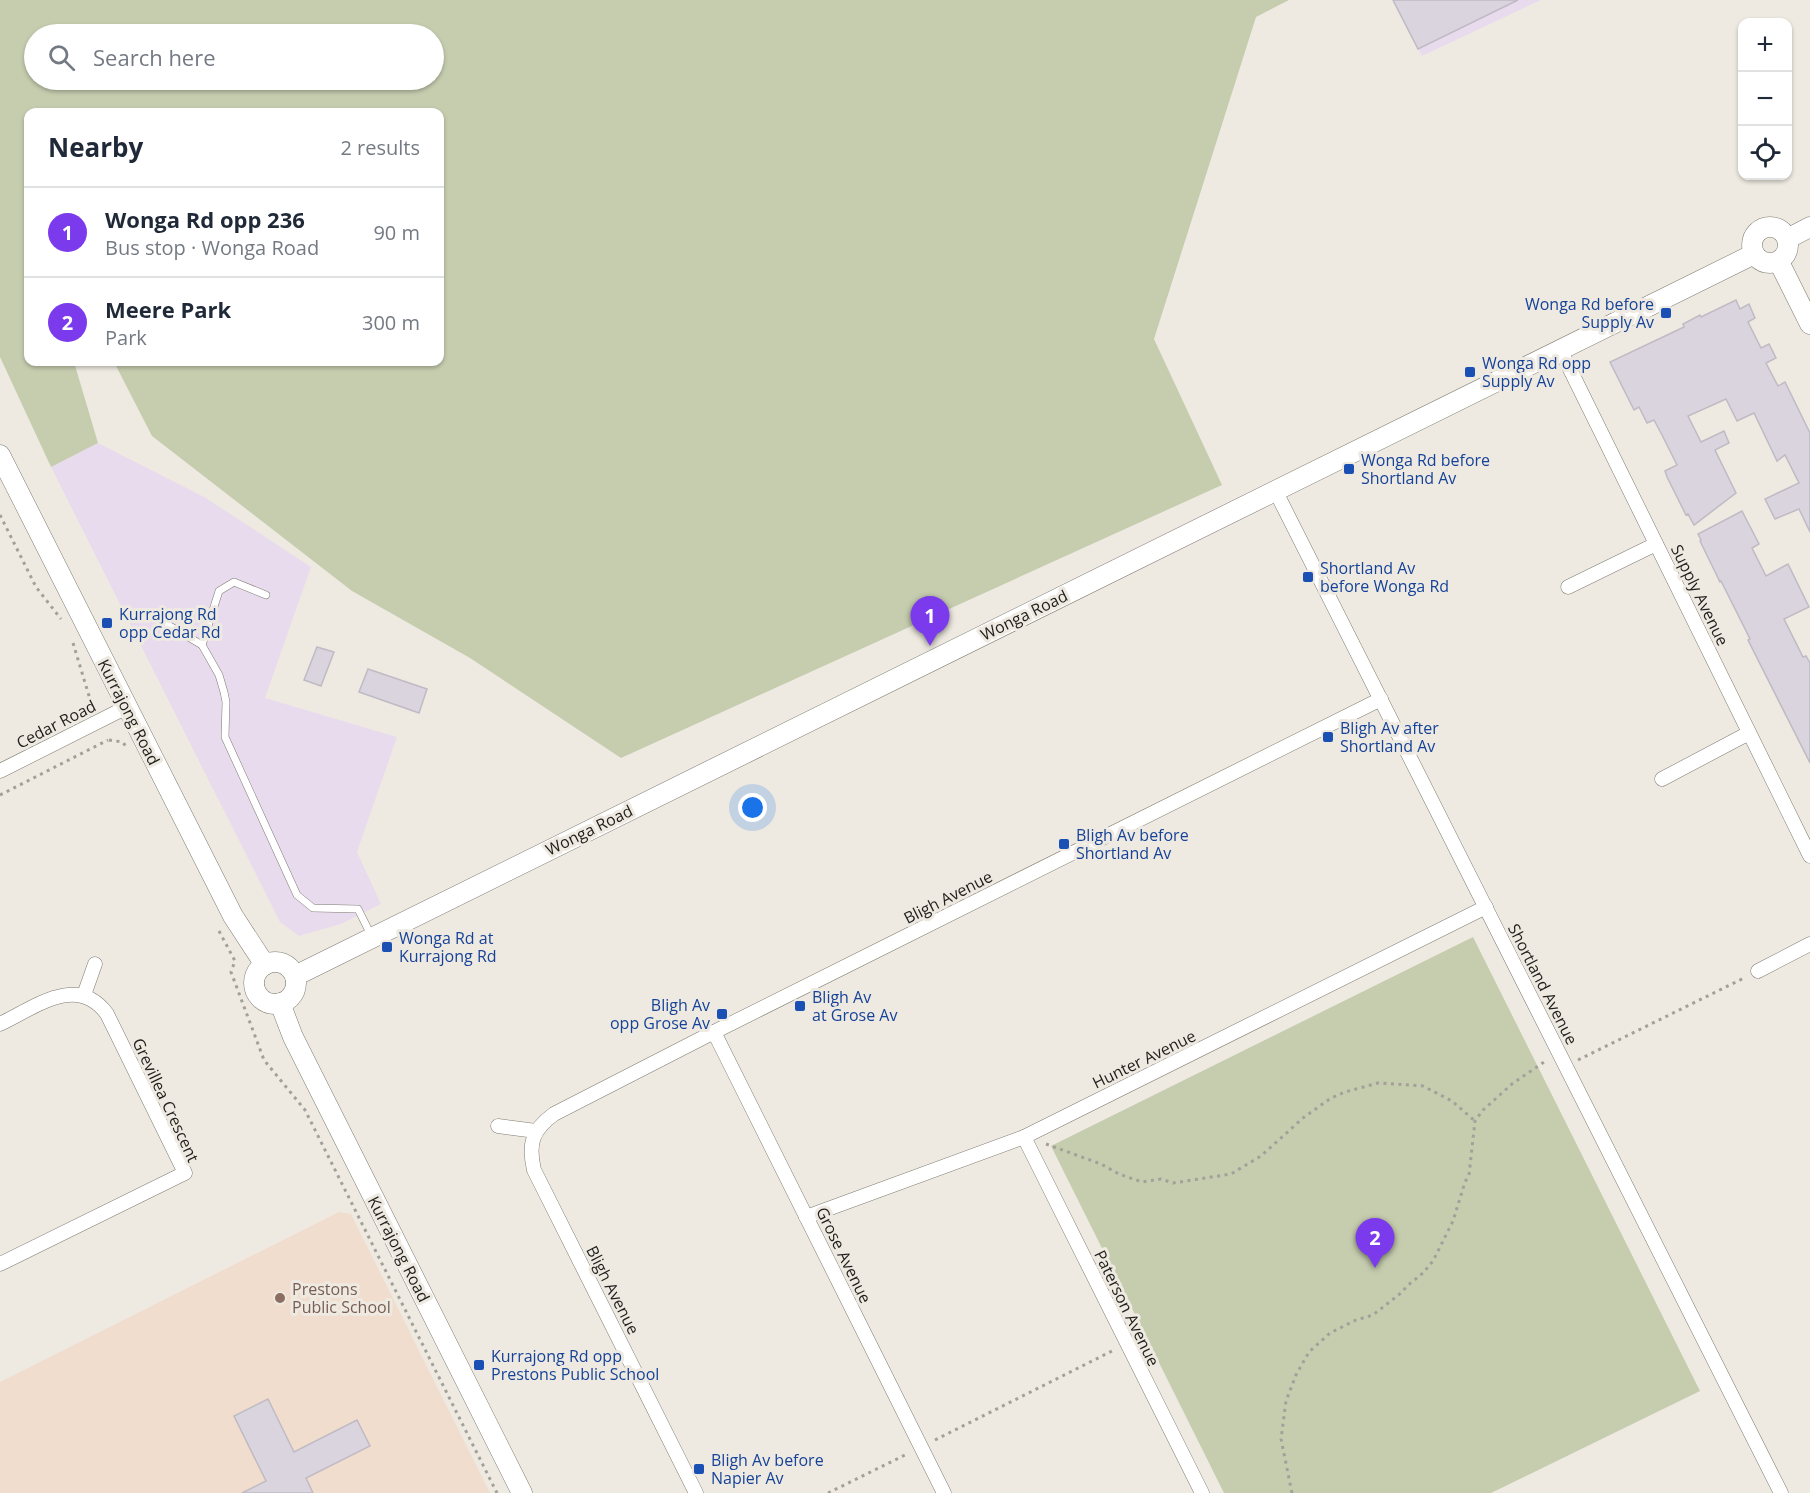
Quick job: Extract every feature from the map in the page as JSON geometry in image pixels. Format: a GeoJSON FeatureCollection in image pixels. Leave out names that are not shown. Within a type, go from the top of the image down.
{"type":"FeatureCollection","features":[{"type":"Feature","properties":{"kind":"street"},"geometry":{"type":"LineString","coordinates":[[1787,239],[1810,227]]}},
{"type":"Feature","properties":{"kind":"street"},"geometry":{"type":"LineString","coordinates":[[1762,228],[1779,230],[1787,239],[1788,249],[1779,262],[1767,264],[1754,254],[1752,242],[1762,228]]}},
{"type":"Feature","properties":{"kind":"street","name":"Wonga Road"},"geometry":{"type":"LineString","coordinates":[[295,976],[1754,254]]}},
{"type":"Feature","properties":{"kind":"street"},"geometry":{"type":"LineString","coordinates":[[1779,262],[1810,324]]}},
{"type":"Feature","properties":{"kind":"street","name":"Supply Avenue"},"geometry":{"type":"LineString","coordinates":[[1560,349],[1810,856]]}},
{"type":"Feature","properties":{"kind":"street","name":"Kurrajong Road"},"geometry":{"type":"LineString","coordinates":[[0,455],[233,916],[265,964]]}},
{"type":"Feature","properties":{"kind":"street","name":"Shortland Avenue"},"geometry":{"type":"LineString","coordinates":[[1275,490],[1781,1493]]}},
{"type":"Feature","properties":{"kind":"street"},"geometry":{"type":"LineString","coordinates":[[1568,587],[1656,544]]}},
{"type":"Feature","properties":{"kind":"street","name":"Bligh Avenue"},"geometry":{"type":"LineString","coordinates":[[696,1493],[534,1170],[530,1155],[531,1145],[536,1131],[543,1122],[554,1114],[714,1032],[1381,699]]}},
{"type":"Feature","properties":{"kind":"street","name":"Cedar Road"},"geometry":{"type":"LineString","coordinates":[[0,771],[127,707]]}},
{"type":"Feature","properties":{"kind":"street"},"geometry":{"type":"LineString","coordinates":[[1662,779],[1749,734]]}},
{"type":"Feature","properties":{"kind":"street","name":"Hunter Avenue"},"geometry":{"type":"LineString","coordinates":[[806,1216],[1024,1137],[1486,907]]}},
{"type":"Feature","properties":{"kind":"street"},"geometry":{"type":"LineString","coordinates":[[1758,971],[1810,944]]}},
{"type":"Feature","properties":{"kind":"street"},"geometry":{"type":"LineString","coordinates":[[282,963],[295,976],[296,985],[292,995],[280,1003],[270,1003],[256,992],[255,978],[259,969],[265,964],[282,963]]}},
{"type":"Feature","properties":{"kind":"street"},"geometry":{"type":"LineString","coordinates":[[0,1024],[56,997],[69,994],[84,995],[95,964]]}},
{"type":"Feature","properties":{"kind":"street","name":"Grevillea Crescent"},"geometry":{"type":"LineString","coordinates":[[0,1264],[185,1173],[107,1014],[97,1003],[84,995]]}},
{"type":"Feature","properties":{"kind":"street","name":"Kurrajong Road"},"geometry":{"type":"LineString","coordinates":[[280,1003],[292,1036],[522,1493]]}},
{"type":"Feature","properties":{"kind":"street","name":"Grose Avenue"},"geometry":{"type":"LineString","coordinates":[[714,1032],[944,1493]]}},
{"type":"Feature","properties":{"kind":"street"},"geometry":{"type":"LineString","coordinates":[[498,1126],[536,1131]]}},
{"type":"Feature","properties":{"kind":"street","name":"Paterson Avenue"},"geometry":{"type":"LineString","coordinates":[[1024,1137],[1202,1493]]}},
{"type":"Feature","properties":{"kind":"lane"},"geometry":{"type":"LineString","coordinates":[[202,645],[219,591],[234,582],[266,595]]}},
{"type":"Feature","properties":{"kind":"lane"},"geometry":{"type":"LineString","coordinates":[[161,615],[168,625],[202,645],[219,675],[225,692],[225,737],[297,895],[313,908],[358,909],[373,937]]}},
{"type":"Feature","properties":{"kind":"path"},"geometry":{"type":"LineString","coordinates":[[0,515],[36,587],[62,620]]}},
{"type":"Feature","properties":{"kind":"path"},"geometry":{"type":"LineString","coordinates":[[73,641],[91,706]]}},
{"type":"Feature","properties":{"kind":"path"},"geometry":{"type":"LineString","coordinates":[[0,795],[109,740]]}},
{"type":"Feature","properties":{"kind":"path"},"geometry":{"type":"LineString","coordinates":[[218,928],[235,961],[231,972],[264,1060],[305,1110],[497,1493]]}},
{"type":"Feature","properties":{"kind":"path"},"geometry":{"type":"LineString","coordinates":[[1566,1066],[1758,971]]}},
{"type":"Feature","properties":{"kind":"path"},"geometry":{"type":"LineString","coordinates":[[1292,1493],[1281,1439],[1286,1401],[1296,1375],[1309,1352],[1330,1333],[1372,1315],[1401,1293],[1433,1261],[1453,1221],[1469,1175],[1475,1121],[1483,1110],[1512,1084],[1559,1052]]}},
{"type":"Feature","properties":{"kind":"path"},"geometry":{"type":"LineString","coordinates":[[1024,1137],[1101,1164],[1119,1174],[1142,1182],[1161,1179],[1173,1183],[1231,1174],[1261,1156],[1303,1118],[1331,1098],[1378,1083],[1423,1086],[1452,1101],[1475,1121]]}},
{"type":"Feature","properties":{"kind":"path"},"geometry":{"type":"LineString","coordinates":[[941,1437],[1114,1349]]}},
{"type":"Feature","properties":{"kind":"path"},"geometry":{"type":"LineString","coordinates":[[828,1493],[911,1452]]}},
{"type":"Feature","properties":{"kind":"shaded area"},"geometry":{"type":"Polygon","coordinates":[[[1393,0],[1541,0],[1422,56],[1393,0]]]}},
{"type":"Feature","properties":{"kind":"shaded area"},"geometry":{"type":"Polygon","coordinates":[[[98,443],[206,498],[311,567],[265,698],[397,737],[357,852],[381,904],[341,924],[299,936],[280,922],[51,467],[98,443]]]}},
{"type":"Feature","properties":{"kind":"shaded area","name":"Prestons Public School"},"geometry":{"type":"Polygon","coordinates":[[[339,1212],[351,1214],[490,1493],[0,1493],[0,1382],[339,1212]]]}},
{"type":"Feature","properties":{"kind":"green space"},"geometry":{"type":"Polygon","coordinates":[[[0,0],[1289,0],[1256,17],[1154,339],[1222,485],[621,758],[470,658],[352,591],[152,436],[116,366],[444,366],[444,108],[24,108],[24,366],[75,366],[98,443],[51,467],[0,357],[0,0]]]}},
{"type":"Feature","properties":{"kind":"green space"},"geometry":{"type":"Polygon","coordinates":[[[1473,937],[1700,1391],[1491,1493],[1224,1493],[1051,1146],[1473,937]]]}},
{"type":"Feature","properties":{"kind":"building"},"geometry":{"type":"Polygon","coordinates":[[[1393,0],[1518,0],[1418,49],[1393,0]]]}},
{"type":"Feature","properties":{"kind":"building"},"geometry":{"type":"Polygon","coordinates":[[[1736,300],[1740,309],[1749,304],[1755,318],[1748,322],[1761,348],[1769,344],[1776,358],[1766,363],[1778,386],[1785,382],[1810,433],[1810,532],[1799,509],[1775,519],[1765,499],[1799,483],[1785,455],[1777,461],[1754,413],[1737,421],[1726,399],[1688,416],[1701,442],[1724,431],[1729,443],[1715,450],[1736,493],[1694,525],[1688,514],[1686,515],[1667,477],[1665,471],[1677,465],[1662,435],[1654,420],[1647,423],[1639,407],[1634,410],[1610,362],[1684,327],[1683,324],[1700,315],[1701,317],[1736,300]]]}},
{"type":"Feature","properties":{"kind":"building"},"geometry":{"type":"Polygon","coordinates":[[[1742,511],[1759,544],[1752,548],[1766,576],[1788,564],[1809,607],[1784,619],[1803,657],[1806,656],[1810,663],[1810,763],[1698,534],[1742,511]]]}},
{"type":"Feature","properties":{"kind":"building"},"geometry":{"type":"Polygon","coordinates":[[[317,647],[334,652],[321,686],[304,680],[317,647]]]}},
{"type":"Feature","properties":{"kind":"building"},"geometry":{"type":"Polygon","coordinates":[[[368,669],[427,689],[419,713],[359,692],[368,669]]]}},
{"type":"Feature","properties":{"kind":"building"},"geometry":{"type":"Polygon","coordinates":[[[268,1399],[294,1452],[357,1420],[370,1446],[306,1478],[313,1493],[242,1493],[266,1481],[234,1416],[268,1399]]]}},
{"type":"Feature","properties":{"kind":"place","name":"Wonga Rd before Supply Av"},"geometry":{"type":"Point","coordinates":[1666,313]}},
{"type":"Feature","properties":{"kind":"place","name":"Wonga Rd opp Supply Av"},"geometry":{"type":"Point","coordinates":[1470,372]}},
{"type":"Feature","properties":{"kind":"place","name":"Wonga Rd before Shortland Av"},"geometry":{"type":"Point","coordinates":[1349,469]}},
{"type":"Feature","properties":{"kind":"place","name":"Shortland Av before Wonga Rd"},"geometry":{"type":"Point","coordinates":[1308,577]}},
{"type":"Feature","properties":{"kind":"place","name":"Kurrajong Rd opp Cedar Rd"},"geometry":{"type":"Point","coordinates":[107,623]}},
{"type":"Feature","properties":{"kind":"place","name":"Wonga Rd opp 236"},"geometry":{"type":"Point","coordinates":[930,646]}},
{"type":"Feature","properties":{"kind":"place","name":"Bligh Av after Shortland Av"},"geometry":{"type":"Point","coordinates":[1328,737]}},
{"type":"Feature","properties":{"kind":"place","name":"Bligh Av before Shortland Av"},"geometry":{"type":"Point","coordinates":[1064,844]}},
{"type":"Feature","properties":{"kind":"place","name":"Wonga Rd at Kurrajong Rd"},"geometry":{"type":"Point","coordinates":[387,947]}},
{"type":"Feature","properties":{"kind":"place","name":"Bligh Av at Grose Av"},"geometry":{"type":"Point","coordinates":[800,1006]}},
{"type":"Feature","properties":{"kind":"place","name":"Bligh Av opp Grose Av"},"geometry":{"type":"Point","coordinates":[722,1014]}},
{"type":"Feature","properties":{"kind":"place","name":"Meere Park"},"geometry":{"type":"Point","coordinates":[1375,1268]}},
{"type":"Feature","properties":{"kind":"place","name":"Prestons Public School"},"geometry":{"type":"Point","coordinates":[280,1298]}},
{"type":"Feature","properties":{"kind":"place","name":"Kurrajong Rd opp Prestons Public School"},"geometry":{"type":"Point","coordinates":[479,1365]}},
{"type":"Feature","properties":{"kind":"place","name":"Bligh Av before Napier Av"},"geometry":{"type":"Point","coordinates":[699,1469]}}]}
